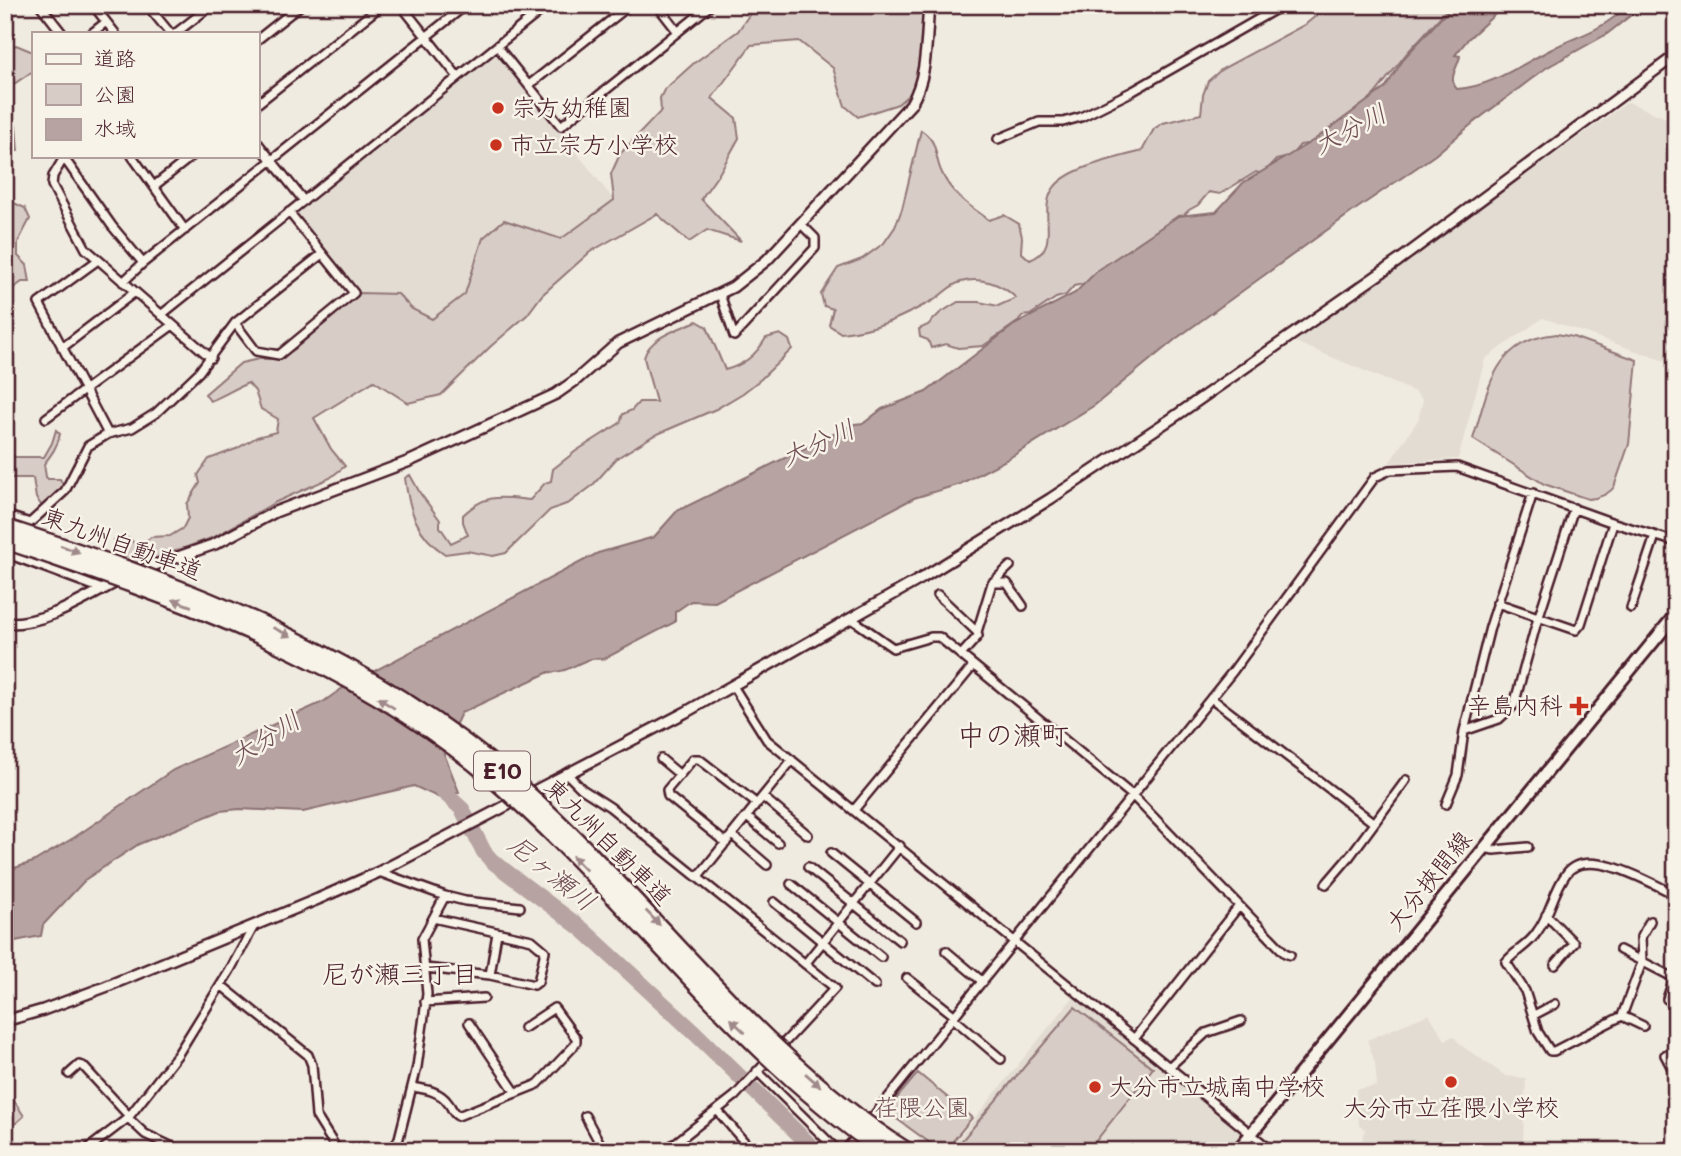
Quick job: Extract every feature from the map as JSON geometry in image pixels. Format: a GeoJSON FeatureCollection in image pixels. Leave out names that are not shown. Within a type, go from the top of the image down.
{"type":"FeatureCollection","features":[{"type":"Feature","properties":{"kind":"highway","name":"東九州自動車道"},"geometry":{"type":"LineString","coordinates":[[5,527],[208,599],[327,653],[392,690],[449,730],[540,804],[798,1066],[850,1111],[908,1151]]}},
{"type":"Feature","properties":{"kind":"highway","name":"東九州自動車道"},"geometry":{"type":"LineString","coordinates":[[5,544],[230,622],[299,654],[362,688],[424,727],[494,780],[532,815],[787,1074],[841,1121],[882,1151]]}},
{"type":"Feature","properties":{"kind":"main road"},"geometry":{"type":"LineString","coordinates":[[1654,639],[1676,608]]}},
{"type":"Feature","properties":{"kind":"main road"},"geometry":{"type":"LineString","coordinates":[[1654,639],[1676,614]]}},
{"type":"Feature","properties":{"kind":"main road","name":"大分挾間線"},"geometry":{"type":"LineString","coordinates":[[1237,1151],[1654,639]]}},
{"type":"Feature","properties":{"kind":"street"},"geometry":{"type":"LineString","coordinates":[[40,5],[61,32]]}},
{"type":"Feature","properties":{"kind":"street"},"geometry":{"type":"LineString","coordinates":[[93,5],[114,32]]}},
{"type":"Feature","properties":{"kind":"street"},"geometry":{"type":"LineString","coordinates":[[147,5],[169,32]]}},
{"type":"Feature","properties":{"kind":"street"},"geometry":{"type":"LineString","coordinates":[[177,32],[212,5]]}},
{"type":"Feature","properties":{"kind":"street"},"geometry":{"type":"LineString","coordinates":[[259,38],[301,5]]}},
{"type":"Feature","properties":{"kind":"street"},"geometry":{"type":"LineString","coordinates":[[259,102],[382,5]]}},
{"type":"Feature","properties":{"kind":"street"},"geometry":{"type":"LineString","coordinates":[[401,5],[458,77]]}},
{"type":"Feature","properties":{"kind":"street"},"geometry":{"type":"LineString","coordinates":[[123,282],[466,5]]}},
{"type":"Feature","properties":{"kind":"street"},"geometry":{"type":"LineString","coordinates":[[161,315],[548,5]]}},
{"type":"Feature","properties":{"kind":"street"},"geometry":{"type":"LineString","coordinates":[[529,85],[630,5]]}},
{"type":"Feature","properties":{"kind":"street"},"geometry":{"type":"LineString","coordinates":[[657,5],[678,32]]}},
{"type":"Feature","properties":{"kind":"street"},"geometry":{"type":"LineString","coordinates":[[497,46],[561,126],[711,5]]}},
{"type":"Feature","properties":{"kind":"street"},"geometry":{"type":"LineString","coordinates":[[5,623],[25,623],[41,618],[150,565],[215,544],[291,505],[410,461],[548,397],[576,380],[618,343],[720,293],[753,273],[915,98],[922,75],[929,5]]}},
{"type":"Feature","properties":{"kind":"street"},"geometry":{"type":"LineString","coordinates":[[998,139],[1039,122],[1063,122],[1081,117],[1133,91],[1283,5]]}},
{"type":"Feature","properties":{"kind":"street"},"geometry":{"type":"LineString","coordinates":[[93,32],[106,22]]}},
{"type":"Feature","properties":{"kind":"street"},"geometry":{"type":"LineString","coordinates":[[5,1021],[105,987],[379,872],[733,686],[852,619],[984,541],[1151,433],[1398,261],[1676,55]]}},
{"type":"Feature","properties":{"kind":"street"},"geometry":{"type":"LineString","coordinates":[[259,144],[304,201]]}},
{"type":"Feature","properties":{"kind":"street"},"geometry":{"type":"LineString","coordinates":[[64,158],[53,176],[52,184],[80,241],[98,260],[211,358]]}},
{"type":"Feature","properties":{"kind":"street"},"geometry":{"type":"LineString","coordinates":[[66,158],[112,226],[144,263]]}},
{"type":"Feature","properties":{"kind":"street"},"geometry":{"type":"LineString","coordinates":[[133,158],[185,230]]}},
{"type":"Feature","properties":{"kind":"street"},"geometry":{"type":"LineString","coordinates":[[154,186],[189,158]]}},
{"type":"Feature","properties":{"kind":"street"},"geometry":{"type":"LineString","coordinates":[[235,323],[256,351],[279,355],[354,293],[289,212]]}},
{"type":"Feature","properties":{"kind":"street"},"geometry":{"type":"LineString","coordinates":[[720,293],[734,337],[815,248],[816,240],[801,224]]}},
{"type":"Feature","properties":{"kind":"street"},"geometry":{"type":"LineString","coordinates":[[5,544],[65,491],[88,446],[108,434],[132,428],[153,415],[211,358],[235,323],[322,254]]}},
{"type":"Feature","properties":{"kind":"street"},"geometry":{"type":"LineString","coordinates":[[98,260],[39,303],[108,434]]}},
{"type":"Feature","properties":{"kind":"street"},"geometry":{"type":"LineString","coordinates":[[62,348],[135,292]]}},
{"type":"Feature","properties":{"kind":"street"},"geometry":{"type":"LineString","coordinates":[[46,418],[173,325]]}},
{"type":"Feature","properties":{"kind":"street"},"geometry":{"type":"LineString","coordinates":[[844,1151],[1211,698],[1297,586],[1375,477],[1390,470],[1453,466],[1613,523],[1676,542]]}},
{"type":"Feature","properties":{"kind":"street"},"geometry":{"type":"LineString","coordinates":[[1446,804],[1458,775],[1464,731],[1497,603],[1533,493]]}},
{"type":"Feature","properties":{"kind":"street"},"geometry":{"type":"LineString","coordinates":[[1464,731],[1499,719],[1514,705],[1574,508]]}},
{"type":"Feature","properties":{"kind":"street"},"geometry":{"type":"LineString","coordinates":[[5,515],[30,523]]}},
{"type":"Feature","properties":{"kind":"street"},"geometry":{"type":"LineString","coordinates":[[1497,603],[1577,631],[1613,523]]}},
{"type":"Feature","properties":{"kind":"street"},"geometry":{"type":"LineString","coordinates":[[1631,608],[1654,536]]}},
{"type":"Feature","properties":{"kind":"street"},"geometry":{"type":"LineString","coordinates":[[5,553],[102,589]]}},
{"type":"Feature","properties":{"kind":"street"},"geometry":{"type":"LineString","coordinates":[[961,655],[978,636],[992,583],[1010,566]]}},
{"type":"Feature","properties":{"kind":"street"},"geometry":{"type":"LineString","coordinates":[[992,583],[1007,583],[1023,606]]}},
{"type":"Feature","properties":{"kind":"street"},"geometry":{"type":"LineString","coordinates":[[938,595],[977,632]]}},
{"type":"Feature","properties":{"kind":"street"},"geometry":{"type":"LineString","coordinates":[[852,619],[889,647],[935,636],[961,655],[1133,796],[1285,953],[1290,955]]}},
{"type":"Feature","properties":{"kind":"street"},"geometry":{"type":"LineString","coordinates":[[854,810],[973,666]]}},
{"type":"Feature","properties":{"kind":"street"},"geometry":{"type":"LineString","coordinates":[[733,686],[766,740],[900,846],[1272,1151]]}},
{"type":"Feature","properties":{"kind":"street"},"geometry":{"type":"LineString","coordinates":[[1211,698],[1374,823]]}},
{"type":"Feature","properties":{"kind":"street"},"geometry":{"type":"LineString","coordinates":[[661,759],[680,775]]}},
{"type":"Feature","properties":{"kind":"street"},"geometry":{"type":"LineString","coordinates":[[726,843],[668,796],[667,790],[693,759],[699,759],[757,804]]}},
{"type":"Feature","properties":{"kind":"street"},"geometry":{"type":"LineString","coordinates":[[698,877],[792,760]]}},
{"type":"Feature","properties":{"kind":"street"},"geometry":{"type":"LineString","coordinates":[[566,773],[579,787],[610,807],[835,988],[734,1096],[665,1151]]}},
{"type":"Feature","properties":{"kind":"street"},"geometry":{"type":"LineString","coordinates":[[1326,884],[1406,780]]}},
{"type":"Feature","properties":{"kind":"street"},"geometry":{"type":"LineString","coordinates":[[763,797],[808,835]]}},
{"type":"Feature","properties":{"kind":"street"},"geometry":{"type":"LineString","coordinates":[[747,817],[778,843]]}},
{"type":"Feature","properties":{"kind":"street"},"geometry":{"type":"LineString","coordinates":[[732,835],[766,864]]}},
{"type":"Feature","properties":{"kind":"street"},"geometry":{"type":"LineString","coordinates":[[805,964],[900,846]]}},
{"type":"Feature","properties":{"kind":"street"},"geometry":{"type":"LineString","coordinates":[[1483,848],[1493,850],[1528,847]]}},
{"type":"Feature","properties":{"kind":"street"},"geometry":{"type":"LineString","coordinates":[[831,853],[916,922]]}},
{"type":"Feature","properties":{"kind":"street"},"geometry":{"type":"LineString","coordinates":[[1650,921],[1641,937],[1642,961],[1622,1016],[1552,1052],[1541,1037],[1525,991],[1506,962],[1533,938],[1567,872],[1588,862],[1626,872],[1676,895]]}},
{"type":"Feature","properties":{"kind":"street"},"geometry":{"type":"LineString","coordinates":[[808,867],[900,941]]}},
{"type":"Feature","properties":{"kind":"street"},"geometry":{"type":"LineString","coordinates":[[379,872],[444,896],[520,907]]}},
{"type":"Feature","properties":{"kind":"street"},"geometry":{"type":"LineString","coordinates":[[791,884],[881,957]]}},
{"type":"Feature","properties":{"kind":"street"},"geometry":{"type":"LineString","coordinates":[[393,1151],[399,1138],[417,1067],[425,1002],[422,939],[444,896]]}},
{"type":"Feature","properties":{"kind":"street"},"geometry":{"type":"LineString","coordinates":[[774,902],[875,985]]}},
{"type":"Feature","properties":{"kind":"street"},"geometry":{"type":"LineString","coordinates":[[1134,1039],[1239,906]]}},
{"type":"Feature","properties":{"kind":"street"},"geometry":{"type":"LineString","coordinates":[[1546,915],[1574,943],[1555,965]]}},
{"type":"Feature","properties":{"kind":"street"},"geometry":{"type":"LineString","coordinates":[[425,968],[491,975],[534,985],[538,982],[545,954],[542,947],[528,938],[433,918]]}},
{"type":"Feature","properties":{"kind":"street"},"geometry":{"type":"LineString","coordinates":[[85,1151],[129,1117],[178,1054],[254,926]]}},
{"type":"Feature","properties":{"kind":"street"},"geometry":{"type":"LineString","coordinates":[[491,975],[497,933]]}},
{"type":"Feature","properties":{"kind":"street"},"geometry":{"type":"LineString","coordinates":[[1620,950],[1675,979],[1667,999]]}},
{"type":"Feature","properties":{"kind":"street"},"geometry":{"type":"LineString","coordinates":[[946,951],[983,982]]}},
{"type":"Feature","properties":{"kind":"street"},"geometry":{"type":"LineString","coordinates":[[907,978],[1001,1059]]}},
{"type":"Feature","properties":{"kind":"street"},"geometry":{"type":"LineString","coordinates":[[221,985],[309,1055],[316,1115],[338,1151]]}},
{"type":"Feature","properties":{"kind":"street"},"geometry":{"type":"LineString","coordinates":[[425,1002],[484,998]]}},
{"type":"Feature","properties":{"kind":"street"},"geometry":{"type":"LineString","coordinates":[[1534,1015],[1555,1004]]}},
{"type":"Feature","properties":{"kind":"street"},"geometry":{"type":"LineString","coordinates":[[412,1087],[430,1090],[442,1097],[454,1115],[458,1116],[543,1080],[576,1042],[576,1038],[554,1008],[524,1028]]}},
{"type":"Feature","properties":{"kind":"street"},"geometry":{"type":"LineString","coordinates":[[1622,1016],[1643,1026]]}},
{"type":"Feature","properties":{"kind":"street"},"geometry":{"type":"LineString","coordinates":[[1169,1067],[1206,1033],[1241,1021]]}},
{"type":"Feature","properties":{"kind":"street"},"geometry":{"type":"LineString","coordinates":[[469,1023],[516,1093]]}},
{"type":"Feature","properties":{"kind":"street"},"geometry":{"type":"LineString","coordinates":[[1676,1049],[1665,1055],[1676,1076]]}},
{"type":"Feature","properties":{"kind":"street"},"geometry":{"type":"LineString","coordinates":[[69,1074],[79,1065],[83,1066],[145,1134],[181,1151]]}},
{"type":"Feature","properties":{"kind":"street"},"geometry":{"type":"LineString","coordinates":[[757,1072],[838,1151]]}},
{"type":"Feature","properties":{"kind":"street"},"geometry":{"type":"LineString","coordinates":[[717,1110],[752,1151]]}},
{"type":"Feature","properties":{"kind":"street"},"geometry":{"type":"LineString","coordinates":[[585,1116],[604,1151]]}},
{"type":"Feature","properties":{"kind":"shaded area"},"geometry":{"type":"Polygon","coordinates":[[[499,54],[614,200],[561,239],[503,220],[483,239],[465,294],[432,319],[412,308],[398,294],[359,293],[298,213],[499,54]]]}},
{"type":"Feature","properties":{"kind":"shaded area"},"geometry":{"type":"Polygon","coordinates":[[[1628,102],[1676,122],[1676,365],[1543,318],[1485,359],[1458,459],[1389,463],[1418,420],[1423,400],[1415,392],[1293,341],[1628,102]]]}},
{"type":"Feature","properties":{"kind":"shaded area","name":"大分市立城南中学校"},"geometry":{"type":"Polygon","coordinates":[[[1075,995],[1244,1132],[1228,1151],[948,1151],[1075,995]]]}},
{"type":"Feature","properties":{"kind":"shaded area","name":"大分市立荏隈小学校"},"geometry":{"type":"Polygon","coordinates":[[[1429,1014],[1445,1040],[1453,1036],[1462,1046],[1506,1076],[1526,1078],[1523,1141],[1531,1151],[1360,1151],[1365,1129],[1359,1126],[1356,1089],[1377,1086],[1375,1063],[1367,1040],[1429,1014]]]}},
{"type":"Feature","properties":{"kind":"green space"},"geometry":{"type":"Polygon","coordinates":[[[756,5],[926,5],[922,51],[913,91],[898,104],[858,117],[845,106],[833,68],[799,41],[751,45],[712,98],[736,118],[739,138],[701,199],[741,241],[707,230],[689,242],[657,214],[590,252],[542,295],[527,315],[441,395],[408,403],[374,381],[314,418],[331,449],[345,466],[330,478],[276,502],[214,537],[141,564],[126,559],[114,540],[129,538],[138,547],[151,537],[170,536],[183,528],[188,518],[187,504],[200,483],[198,475],[209,459],[236,449],[257,437],[276,432],[278,419],[261,409],[255,391],[248,383],[210,401],[205,394],[241,363],[278,359],[295,349],[359,293],[398,294],[412,309],[432,319],[465,294],[483,238],[504,220],[561,239],[614,200],[611,174],[620,154],[661,111],[660,98],[664,90],[694,63],[738,31],[756,5]]]}},
{"type":"Feature","properties":{"kind":"green space"},"geometry":{"type":"Polygon","coordinates":[[[1329,5],[1451,5],[1407,53],[1375,94],[1314,143],[1300,145],[1290,157],[1276,160],[1263,174],[1256,172],[1220,194],[1209,192],[1166,232],[1087,283],[1074,286],[1066,295],[1056,298],[1030,315],[1022,316],[1019,321],[983,346],[958,348],[946,344],[931,348],[928,340],[920,337],[919,329],[958,302],[998,306],[1016,298],[998,285],[984,281],[969,280],[957,283],[934,300],[878,326],[841,333],[829,325],[833,309],[824,306],[821,294],[838,268],[862,259],[884,243],[895,227],[902,209],[921,130],[934,145],[939,167],[946,181],[962,199],[989,220],[1004,215],[1019,224],[1021,252],[1030,260],[1045,247],[1048,238],[1049,198],[1060,181],[1094,164],[1142,151],[1154,129],[1163,123],[1201,114],[1208,81],[1222,69],[1306,24],[1329,5]]]}},
{"type":"Feature","properties":{"kind":"green space"},"geometry":{"type":"Polygon","coordinates":[[[16,45],[32,52],[32,72],[5,90],[5,49],[16,45]]]}},
{"type":"Feature","properties":{"kind":"green space"},"geometry":{"type":"Polygon","coordinates":[[[5,123],[16,126],[18,151],[5,153],[5,123]]]}},
{"type":"Feature","properties":{"kind":"green space"},"geometry":{"type":"Polygon","coordinates":[[[5,199],[25,208],[30,219],[18,242],[18,256],[27,265],[30,282],[22,282],[5,294],[5,199]]]}},
{"type":"Feature","properties":{"kind":"green space"},"geometry":{"type":"Polygon","coordinates":[[[697,321],[707,327],[725,370],[749,358],[766,338],[780,334],[789,340],[792,349],[743,393],[716,409],[653,436],[617,458],[592,486],[569,503],[550,510],[506,553],[493,556],[467,551],[445,554],[427,539],[412,511],[405,478],[410,475],[440,520],[440,527],[451,543],[468,535],[463,515],[471,508],[494,498],[530,500],[545,483],[551,481],[553,469],[620,423],[623,414],[632,410],[639,402],[656,402],[644,358],[647,351],[658,339],[697,321]]]}},
{"type":"Feature","properties":{"kind":"green space"},"geometry":{"type":"Polygon","coordinates":[[[1557,334],[1637,360],[1629,444],[1614,487],[1595,498],[1588,499],[1544,484],[1473,439],[1490,385],[1507,356],[1519,346],[1536,338],[1557,334]]]}},
{"type":"Feature","properties":{"kind":"green space"},"geometry":{"type":"Polygon","coordinates":[[[56,430],[60,434],[58,442],[44,464],[46,477],[60,479],[64,486],[46,506],[42,506],[36,498],[33,478],[5,478],[5,453],[15,457],[44,457],[56,430]]]}},
{"type":"Feature","properties":{"kind":"green space","name":"大分市立城南中学校"},"geometry":{"type":"Polygon","coordinates":[[[1075,1007],[1153,1068],[1088,1151],[953,1151],[1075,1007]]]}},
{"type":"Feature","properties":{"kind":"green space","name":"荏隈公園"},"geometry":{"type":"Polygon","coordinates":[[[918,1073],[972,1118],[945,1151],[941,1151],[886,1111],[918,1073]]]}},
{"type":"Feature","properties":{"kind":"green space"},"geometry":{"type":"Polygon","coordinates":[[[5,1087],[24,1116],[5,1133],[5,1087]]]}},
{"type":"Feature","properties":{"kind":"water","name":"大分川"},"geometry":{"type":"Polygon","coordinates":[[[1453,5],[1505,5],[1468,39],[1455,55],[1460,56],[1453,77],[1457,89],[1494,79],[1607,23],[1626,9],[1644,5],[1607,34],[1546,68],[1435,155],[1177,338],[1095,405],[1006,460],[960,484],[914,498],[715,602],[691,601],[675,612],[675,622],[604,659],[596,658],[564,670],[549,672],[461,713],[443,751],[459,792],[444,800],[414,786],[303,812],[240,809],[220,811],[139,844],[86,879],[43,925],[41,936],[5,943],[5,871],[33,862],[75,837],[173,770],[323,702],[344,687],[598,553],[654,537],[677,511],[854,424],[864,423],[882,409],[926,392],[1014,325],[1075,293],[1098,270],[1178,216],[1216,212],[1243,183],[1314,140],[1385,88],[1405,57],[1453,5]]]}},
{"type":"Feature","properties":{"kind":"waterway","name":"尼ヶ瀬川"},"geometry":{"type":"LineString","coordinates":[[435,784],[462,809],[484,852],[492,861],[582,929],[695,1033],[816,1151]]}},
{"type":"Feature","properties":{"kind":"place","name":"宗方幼稚園"},"geometry":{"type":"Point","coordinates":[498,108]}},
{"type":"Feature","properties":{"kind":"place","name":"市立宗方小学校"},"geometry":{"type":"Point","coordinates":[496,145]}},
{"type":"Feature","properties":{"kind":"place","name":"辛島内科"},"geometry":{"type":"Point","coordinates":[1579,706]}},
{"type":"Feature","properties":{"kind":"place","name":"大分市立荏隈小学校"},"geometry":{"type":"Point","coordinates":[1451,1082]}},
{"type":"Feature","properties":{"kind":"place","name":"大分市立城南中学校"},"geometry":{"type":"Point","coordinates":[1095,1087]}},
{"type":"Feature","properties":{"kind":"district","name":"中の瀬町"},"geometry":{"type":"Point","coordinates":[1013,735]}},
{"type":"Feature","properties":{"kind":"district","name":"尼が瀬三丁目"},"geometry":{"type":"Point","coordinates":[400,974]}}]}
